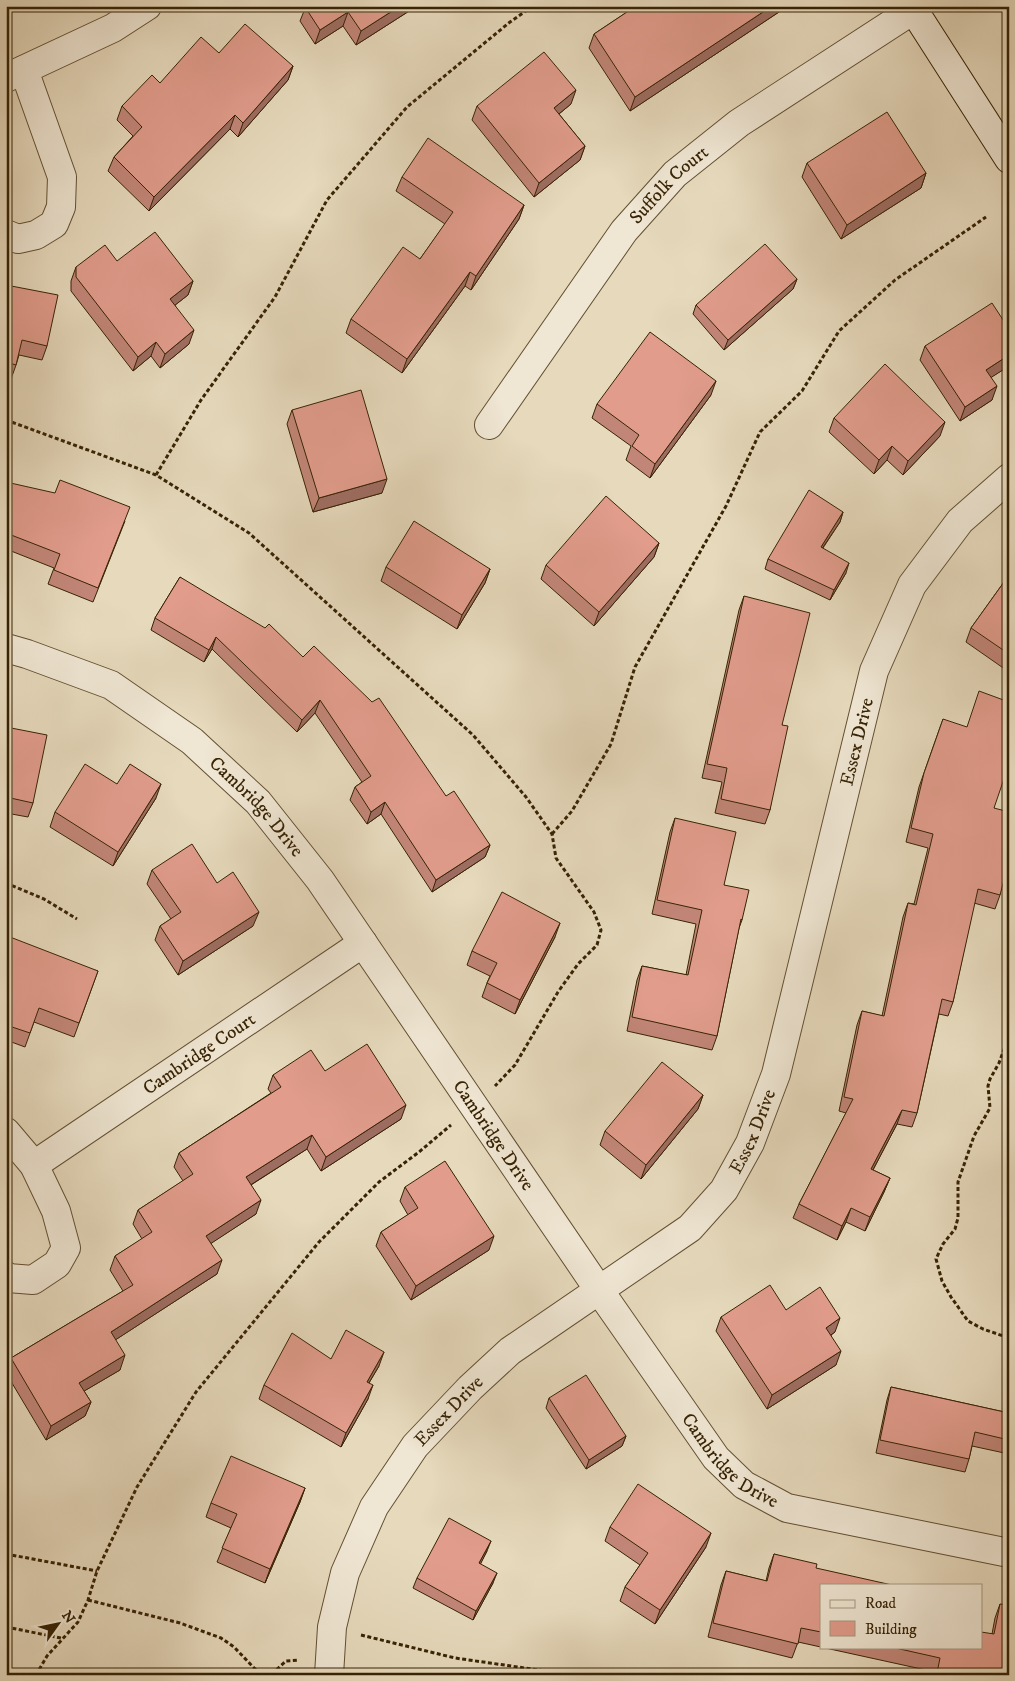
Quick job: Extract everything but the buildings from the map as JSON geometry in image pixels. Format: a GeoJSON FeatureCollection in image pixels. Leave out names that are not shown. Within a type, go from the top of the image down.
{"type":"FeatureCollection","features":[{"type":"Feature","properties":{"kind":"street"},"geometry":{"type":"LineString","coordinates":[[6,234],[18,239],[36,235],[54,224],[61,207],[62,177],[15,74],[113,28],[147,6]]}},
{"type":"Feature","properties":{"kind":"street"},"geometry":{"type":"LineString","coordinates":[[912,8],[1009,160]]}},
{"type":"Feature","properties":{"kind":"street","name":"Suffolk Court"},"geometry":{"type":"LineString","coordinates":[[489,425],[624,231],[675,174],[739,123],[912,8]]}},
{"type":"Feature","properties":{"kind":"street","name":"Essex Drive"},"geometry":{"type":"LineString","coordinates":[[329,1670],[332,1627],[346,1573],[374,1507],[415,1446],[470,1388],[510,1351],[690,1228],[724,1190],[750,1143],[776,1074],[874,670],[912,585],[960,521],[1009,478]]}},
{"type":"Feature","properties":{"kind":"street","name":"Cambridge Drive"},"geometry":{"type":"LineString","coordinates":[[6,648],[111,685],[192,741],[258,802],[320,880],[599,1290],[716,1458],[744,1485],[787,1508],[1009,1553]]}},
{"type":"Feature","properties":{"kind":"street","name":"Cambridge Court"},"geometry":{"type":"LineString","coordinates":[[34,1165],[363,943]]}},
{"type":"Feature","properties":{"kind":"street"},"geometry":{"type":"LineString","coordinates":[[6,1132],[34,1165],[56,1211],[66,1248],[57,1264],[34,1280],[8,1278],[6,1276]]}},
{"type":"Feature","properties":{"kind":"path"},"geometry":{"type":"LineString","coordinates":[[156,476],[201,400],[275,296],[327,200],[407,107],[510,22],[533,6]]}},
{"type":"Feature","properties":{"kind":"path"},"geometry":{"type":"LineString","coordinates":[[552,834],[572,811],[611,744],[635,667],[726,506],[760,432],[802,391],[840,331],[895,280],[986,217]]}},
{"type":"Feature","properties":{"kind":"path"},"geometry":{"type":"LineString","coordinates":[[6,883],[44,898],[77,918]]}},
{"type":"Feature","properties":{"kind":"path"},"geometry":{"type":"LineString","coordinates":[[1009,1036],[988,1086],[990,1108],[974,1136],[962,1167],[958,1182],[956,1229],[943,1244],[936,1259],[942,1281],[968,1321],[983,1329],[1009,1338]]}},
{"type":"Feature","properties":{"kind":"path"},"geometry":{"type":"LineString","coordinates":[[6,1554],[97,1571]]}},
{"type":"Feature","properties":{"kind":"path"},"geometry":{"type":"LineString","coordinates":[[88,1600],[180,1623],[221,1638],[234,1647],[256,1670],[267,1673],[275,1671],[286,1661],[294,1660],[329,1670]]}},
{"type":"Feature","properties":{"kind":"path"},"geometry":{"type":"LineString","coordinates":[[6,1627],[62,1638]]}},
{"type":"Feature","properties":{"kind":"path"},"geometry":{"type":"LineString","coordinates":[[332,1627],[455,1658],[574,1675]]}}]}
